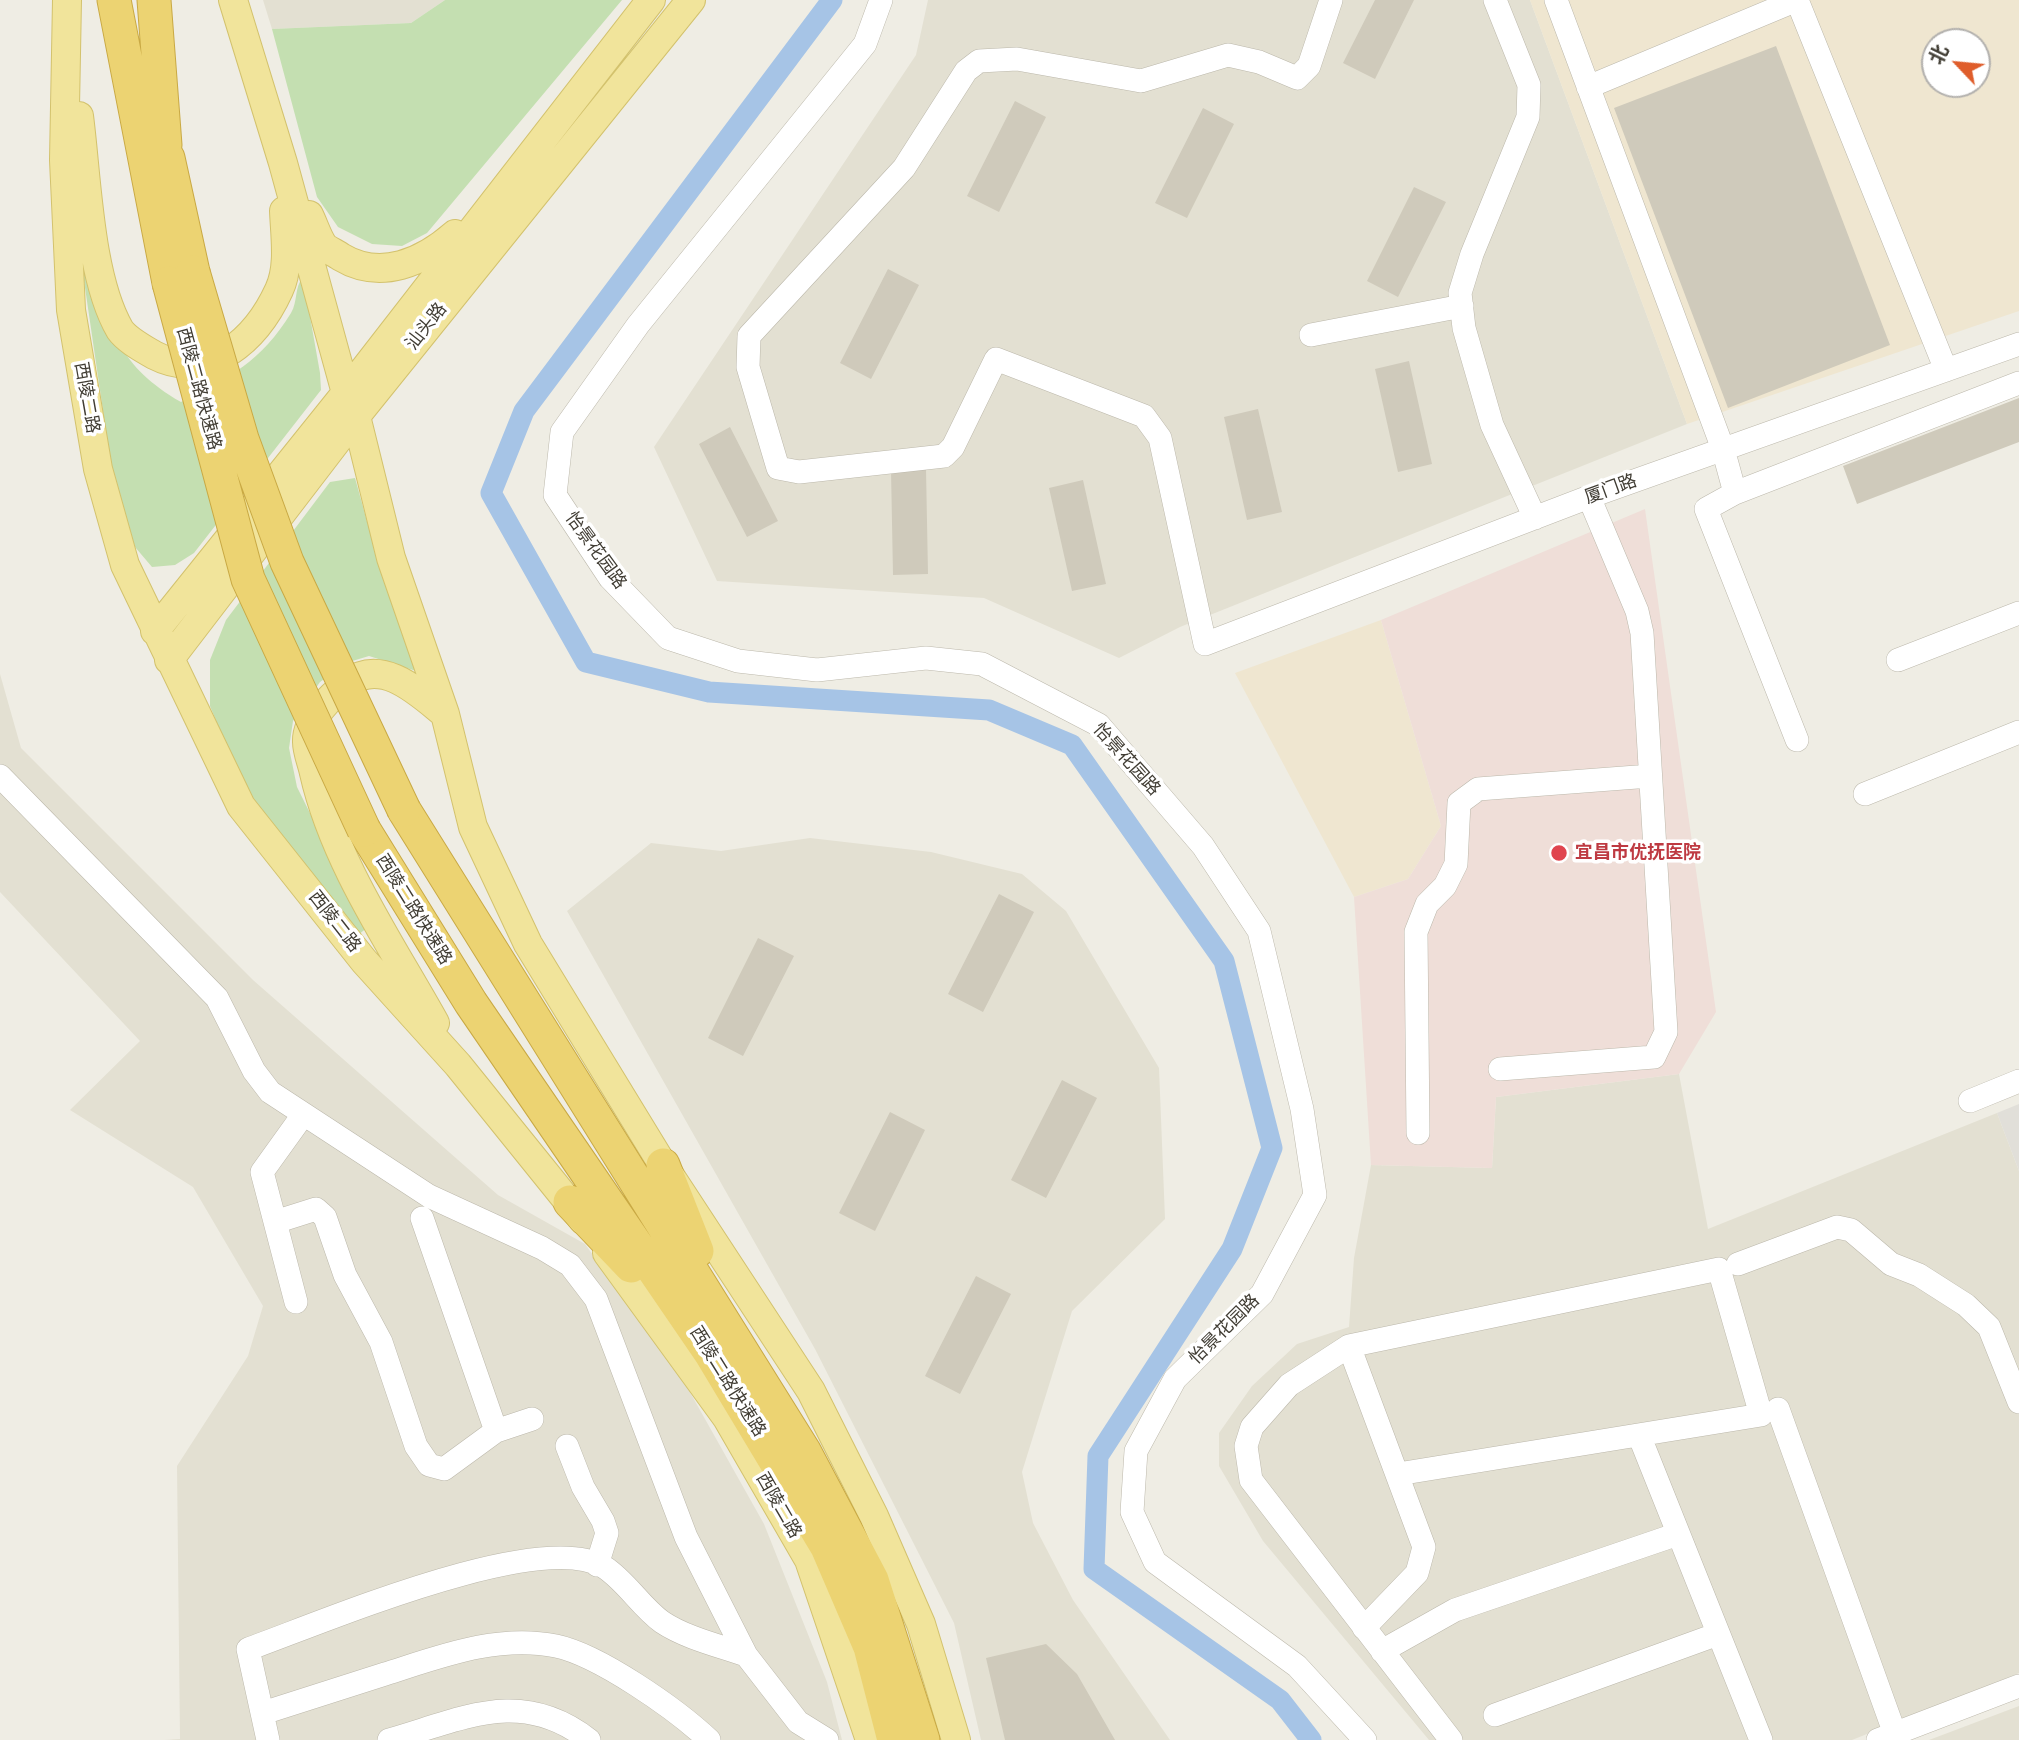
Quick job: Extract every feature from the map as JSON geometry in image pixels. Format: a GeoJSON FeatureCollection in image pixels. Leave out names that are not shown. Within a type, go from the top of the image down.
{"type":"FeatureCollection","features":[{"type":"Feature","properties":{"kind":"highway","name":"西陵二路快速路"},"geometry":{"type":"LineString","coordinates":[[114,0],[181,277],[248,579],[364,830],[471,1003],[721,1344],[804,1451],[872,1580],[923,1740]]}},
{"type":"Feature","properties":{"kind":"highway","name":"西陵二路快速路"},"geometry":{"type":"LineString","coordinates":[[134,0],[165,145],[181,277],[287,562],[404,810],[721,1344],[827,1547],[870,1647],[894,1740]]}},
{"type":"Feature","properties":{"kind":"highway"},"geometry":{"type":"LineString","coordinates":[[154,0],[165,145]]}},
{"type":"Feature","properties":{"kind":"highway"},"geometry":{"type":"LineString","coordinates":[[663,1164],[721,1344]]}},
{"type":"Feature","properties":{"kind":"highway"},"geometry":{"type":"LineString","coordinates":[[570,1202],[721,1344]]}},
{"type":"Feature","properties":{"kind":"highway"},"geometry":{"type":"LineString","coordinates":[[870,1647],[876,1740]]}},
{"type":"Feature","properties":{"kind":"main road"},"geometry":{"type":"LineString","coordinates":[[233,0],[283,163],[391,558],[445,714],[473,827],[528,944],[663,1164],[811,1391],[874,1516],[920,1624],[956,1740]]}},
{"type":"Feature","properties":{"kind":"main road","name":"汕头路"},"geometry":{"type":"LineString","coordinates":[[169,660],[494,200],[651,0]]}},
{"type":"Feature","properties":{"kind":"main road","name":"汕头路"},"geometry":{"type":"LineString","coordinates":[[155,631],[351,405],[691,0]]}},
{"type":"Feature","properties":{"kind":"main road"},"geometry":{"type":"LineString","coordinates":[[67,10],[95,247],[106,295],[121,332],[144,350],[166,361],[198,364],[233,352],[257,330],[281,288],[286,254],[283,163]]}},
{"type":"Feature","properties":{"kind":"main road","name":"西陵二路"},"geometry":{"type":"LineString","coordinates":[[67,10],[64,160],[71,310],[98,469],[125,565],[155,631],[241,806],[364,961],[458,1065],[570,1202],[727,1418],[809,1560],[870,1740]]}},
{"type":"Feature","properties":{"kind":"main road"},"geometry":{"type":"LineString","coordinates":[[283,163],[324,247],[348,261],[374,268],[401,267],[434,252],[494,200]]}},
{"type":"Feature","properties":{"kind":"main road"},"geometry":{"type":"LineString","coordinates":[[445,714],[415,690],[386,673],[358,675],[325,700],[306,740],[320,801],[362,894],[458,1065]]}},
{"type":"Feature","properties":{"kind":"street","name":"怡景花园路"},"geometry":{"type":"LineString","coordinates":[[881,0],[865,44],[638,325],[562,432],[555,495],[610,578],[668,638],[738,661],[817,670],[926,658],[982,664],[1099,725],[1203,846],[1259,931],[1302,1109],[1315,1195],[1262,1294],[1175,1379],[1136,1451],[1132,1511],[1155,1562],[1297,1666],[1365,1740]]}},
{"type":"Feature","properties":{"kind":"street","name":"厦门路"},"geometry":{"type":"LineString","coordinates":[[1331,0],[1310,66],[1297,78],[1259,62],[1228,55],[1141,81],[1017,59],[979,61],[966,71],[904,168],[749,336],[748,367],[778,468],[799,472],[944,456],[953,447],[996,359],[1144,416],[1160,438],[1205,644],[1589,497],[2019,344]]}},
{"type":"Feature","properties":{"kind":"street"},"geometry":{"type":"LineString","coordinates":[[1495,0],[1529,86],[1528,117],[1472,254],[1460,293],[1464,328],[1492,425],[1535,518]]}},
{"type":"Feature","properties":{"kind":"street"},"geometry":{"type":"LineString","coordinates":[[1556,0],[1723,449],[1735,493]]}},
{"type":"Feature","properties":{"kind":"street"},"geometry":{"type":"LineString","coordinates":[[1588,87],[1797,1],[1946,370]]}},
{"type":"Feature","properties":{"kind":"street"},"geometry":{"type":"LineString","coordinates":[[1311,335],[1462,306]]}},
{"type":"Feature","properties":{"kind":"street"},"geometry":{"type":"LineString","coordinates":[[1797,740],[1706,509],[1735,493],[2019,383]]}},
{"type":"Feature","properties":{"kind":"street"},"geometry":{"type":"LineString","coordinates":[[1500,1069],[1654,1057],[1666,1032],[1642,633],[1637,611],[1589,497]]}},
{"type":"Feature","properties":{"kind":"street"},"geometry":{"type":"LineString","coordinates":[[1898,660],[2019,613]]}},
{"type":"Feature","properties":{"kind":"street"},"geometry":{"type":"LineString","coordinates":[[1865,794],[2019,732]]}},
{"type":"Feature","properties":{"kind":"street"},"geometry":{"type":"LineString","coordinates":[[0,776],[217,998],[254,1071],[270,1093],[429,1196],[542,1248],[570,1265],[596,1299],[686,1537],[746,1656],[798,1722],[827,1740]]}},
{"type":"Feature","properties":{"kind":"street"},"geometry":{"type":"LineString","coordinates":[[1418,1133],[1416,932],[1427,904],[1445,886],[1456,864],[1459,803],[1478,789],[1650,776]]}},
{"type":"Feature","properties":{"kind":"street"},"geometry":{"type":"LineString","coordinates":[[1970,1101],[2019,1080]]}},
{"type":"Feature","properties":{"kind":"street"},"geometry":{"type":"LineString","coordinates":[[296,1302],[262,1172],[303,1115]]}},
{"type":"Feature","properties":{"kind":"street"},"geometry":{"type":"LineString","coordinates":[[275,1222],[316,1209],[325,1217],[345,1275],[381,1342],[416,1446],[429,1465],[444,1469],[496,1431],[532,1419]]}},
{"type":"Feature","properties":{"kind":"street"},"geometry":{"type":"LineString","coordinates":[[422,1218],[496,1431]]}},
{"type":"Feature","properties":{"kind":"street"},"geometry":{"type":"LineString","coordinates":[[1738,1264],[1837,1227],[1851,1230],[1891,1264],[1919,1275],[1966,1305],[1989,1327],[2019,1402]]}},
{"type":"Feature","properties":{"kind":"street"},"geometry":{"type":"LineString","coordinates":[[1398,1474],[1761,1415],[1719,1269],[1349,1346],[1289,1385],[1252,1427],[1247,1446],[1251,1480],[1451,1740]]}},
{"type":"Feature","properties":{"kind":"street"},"geometry":{"type":"LineString","coordinates":[[1349,1346],[1424,1546],[1417,1573],[1364,1628]]}},
{"type":"Feature","properties":{"kind":"street"},"geometry":{"type":"LineString","coordinates":[[1778,1409],[1887,1737],[2019,1686]]}},
{"type":"Feature","properties":{"kind":"street"},"geometry":{"type":"LineString","coordinates":[[1639,1435],[1761,1740]]}},
{"type":"Feature","properties":{"kind":"street"},"geometry":{"type":"LineString","coordinates":[[567,1446],[583,1487],[607,1533],[597,1565]]}},
{"type":"Feature","properties":{"kind":"street"},"geometry":{"type":"LineString","coordinates":[[1382,1651],[1455,1610],[1678,1534]]}},
{"type":"Feature","properties":{"kind":"street"},"geometry":{"type":"LineString","coordinates":[[268,1740],[248,1649],[478,1568],[548,1558],[580,1559],[604,1567],[663,1622],[746,1656]]}},
{"type":"Feature","properties":{"kind":"street"},"geometry":{"type":"LineString","coordinates":[[1495,1714],[1718,1634]]}},
{"type":"Feature","properties":{"kind":"street"},"geometry":{"type":"LineString","coordinates":[[263,1713],[463,1650],[519,1642],[558,1646],[612,1671],[658,1699],[709,1740]]}},
{"type":"Feature","properties":{"kind":"street"},"geometry":{"type":"LineString","coordinates":[[389,1740],[491,1710],[527,1710],[556,1719],[589,1740]]}},
{"type":"Feature","properties":{"kind":"shaded area"},"geometry":{"type":"Polygon","coordinates":[[[263,0],[445,0],[411,23],[272,29],[263,0]]]}},
{"type":"Feature","properties":{"kind":"shaded area"},"geometry":{"type":"Polygon","coordinates":[[[928,0],[1530,0],[1687,424],[1180,627],[1119,658],[984,598],[717,581],[654,447],[916,55],[928,0]]]}},
{"type":"Feature","properties":{"kind":"shaded area"},"geometry":{"type":"Polygon","coordinates":[[[1530,0],[2019,0],[2019,311],[1687,424],[1530,0]]]}},
{"type":"Feature","properties":{"kind":"shaded area","name":"宜昌市优抚医院"},"geometry":{"type":"Polygon","coordinates":[[[1645,509],[1716,1012],[1679,1074],[1496,1097],[1492,1168],[1371,1165],[1354,897],[1408,879],[1441,826],[1381,620],[1645,509]]]}},
{"type":"Feature","properties":{"kind":"shaded area"},"geometry":{"type":"Polygon","coordinates":[[[1381,620],[1441,826],[1408,879],[1354,897],[1235,673],[1381,620]]]}},
{"type":"Feature","properties":{"kind":"shaded area"},"geometry":{"type":"Polygon","coordinates":[[[0,674],[21,748],[253,980],[498,1195],[585,1244],[687,1387],[764,1524],[827,1682],[842,1740],[165,1740],[180,1739],[177,1466],[248,1356],[263,1306],[193,1187],[70,1110],[140,1041],[0,892],[0,674]]]}},
{"type":"Feature","properties":{"kind":"shaded area"},"geometry":{"type":"Polygon","coordinates":[[[810,838],[931,852],[1022,874],[1066,911],[1159,1068],[1165,1219],[1072,1311],[1022,1472],[1033,1523],[1073,1600],[1170,1740],[981,1740],[954,1623],[815,1349],[567,911],[651,843],[721,851],[810,838]]]}},
{"type":"Feature","properties":{"kind":"shaded area"},"geometry":{"type":"Polygon","coordinates":[[[1679,1074],[1708,1229],[1997,1113],[2019,1171],[2019,1673],[1852,1740],[1429,1740],[1263,1541],[1219,1466],[1219,1433],[1252,1386],[1297,1344],[1349,1327],[1354,1258],[1371,1165],[1492,1168],[1496,1097],[1679,1074]]]}},
{"type":"Feature","properties":{"kind":"shaded area"},"geometry":{"type":"Polygon","coordinates":[[[2019,1104],[2019,1171],[1997,1113],[2019,1104]]]}},
{"type":"Feature","properties":{"kind":"shaded area"},"geometry":{"type":"Polygon","coordinates":[[[2019,1706],[2019,1740],[1929,1740],[2019,1706]]]}},
{"type":"Feature","properties":{"kind":"green space"},"geometry":{"type":"Polygon","coordinates":[[[445,0],[622,0],[427,233],[402,246],[372,244],[338,227],[317,197],[272,29],[411,23],[445,0]]]}},
{"type":"Feature","properties":{"kind":"green space"},"geometry":{"type":"Polygon","coordinates":[[[82,267],[90,267],[104,310],[130,360],[144,375],[181,402],[229,376],[268,344],[291,313],[303,277],[321,390],[194,553],[175,565],[152,567],[135,547],[114,486],[82,267]]]}},
{"type":"Feature","properties":{"kind":"green space"},"geometry":{"type":"Polygon","coordinates":[[[355,478],[380,568],[416,671],[369,656],[349,662],[320,682],[293,721],[289,748],[297,787],[367,928],[355,937],[249,801],[210,706],[210,660],[226,620],[330,482],[355,478]]]}},
{"type":"Feature","properties":{"kind":"building"},"geometry":{"type":"Polygon","coordinates":[[[1375,0],[1414,0],[1375,79],[1343,63],[1375,0]]]}},
{"type":"Feature","properties":{"kind":"building"},"geometry":{"type":"Polygon","coordinates":[[[1776,46],[1890,345],[1728,408],[1614,108],[1776,46]]]}},
{"type":"Feature","properties":{"kind":"building"},"geometry":{"type":"Polygon","coordinates":[[[1015,101],[1046,117],[999,212],[967,196],[1015,101]]]}},
{"type":"Feature","properties":{"kind":"building"},"geometry":{"type":"Polygon","coordinates":[[[1203,108],[1234,124],[1187,218],[1155,203],[1203,108]]]}},
{"type":"Feature","properties":{"kind":"building"},"geometry":{"type":"Polygon","coordinates":[[[1414,187],[1446,202],[1398,297],[1367,281],[1414,187]]]}},
{"type":"Feature","properties":{"kind":"building"},"geometry":{"type":"Polygon","coordinates":[[[888,269],[919,285],[871,379],[840,363],[888,269]]]}},
{"type":"Feature","properties":{"kind":"building"},"geometry":{"type":"Polygon","coordinates":[[[1409,361],[1432,464],[1398,472],[1375,369],[1409,361]]]}},
{"type":"Feature","properties":{"kind":"building"},"geometry":{"type":"Polygon","coordinates":[[[2019,398],[2019,442],[1857,504],[1843,466],[2019,398]]]}},
{"type":"Feature","properties":{"kind":"building"},"geometry":{"type":"Polygon","coordinates":[[[1258,409],[1282,512],[1247,520],[1224,417],[1258,409]]]}},
{"type":"Feature","properties":{"kind":"building"},"geometry":{"type":"Polygon","coordinates":[[[730,427],[778,521],[747,537],[699,444],[730,427]]]}},
{"type":"Feature","properties":{"kind":"building"},"geometry":{"type":"Polygon","coordinates":[[[926,469],[928,574],[893,575],[891,470],[926,469]]]}},
{"type":"Feature","properties":{"kind":"building"},"geometry":{"type":"Polygon","coordinates":[[[1083,480],[1106,584],[1072,591],[1049,488],[1083,480]]]}},
{"type":"Feature","properties":{"kind":"building"},"geometry":{"type":"Polygon","coordinates":[[[999,894],[1034,912],[983,1012],[948,994],[999,894]]]}},
{"type":"Feature","properties":{"kind":"building"},"geometry":{"type":"Polygon","coordinates":[[[758,938],[794,956],[743,1056],[708,1038],[758,938]]]}},
{"type":"Feature","properties":{"kind":"building"},"geometry":{"type":"Polygon","coordinates":[[[1062,1080],[1097,1098],[1046,1198],[1011,1180],[1062,1080]]]}},
{"type":"Feature","properties":{"kind":"building"},"geometry":{"type":"Polygon","coordinates":[[[890,1112],[925,1130],[875,1231],[839,1213],[890,1112]]]}},
{"type":"Feature","properties":{"kind":"building"},"geometry":{"type":"Polygon","coordinates":[[[976,1276],[1011,1294],[960,1394],[925,1376],[976,1276]]]}},
{"type":"Feature","properties":{"kind":"building"},"geometry":{"type":"Polygon","coordinates":[[[1046,1644],[1077,1674],[1115,1740],[1005,1740],[986,1658],[1046,1644]]]}},
{"type":"Feature","properties":{"kind":"waterway"},"geometry":{"type":"LineString","coordinates":[[832,0],[524,411],[491,493],[586,662],[709,692],[989,710],[1072,745],[1224,961],[1272,1148],[1232,1249],[1098,1456],[1094,1569],[1280,1700],[1311,1740]]}},
{"type":"Feature","properties":{"kind":"place","name":"宜昌市优抚医院"},"geometry":{"type":"Point","coordinates":[1559,853]}}]}
